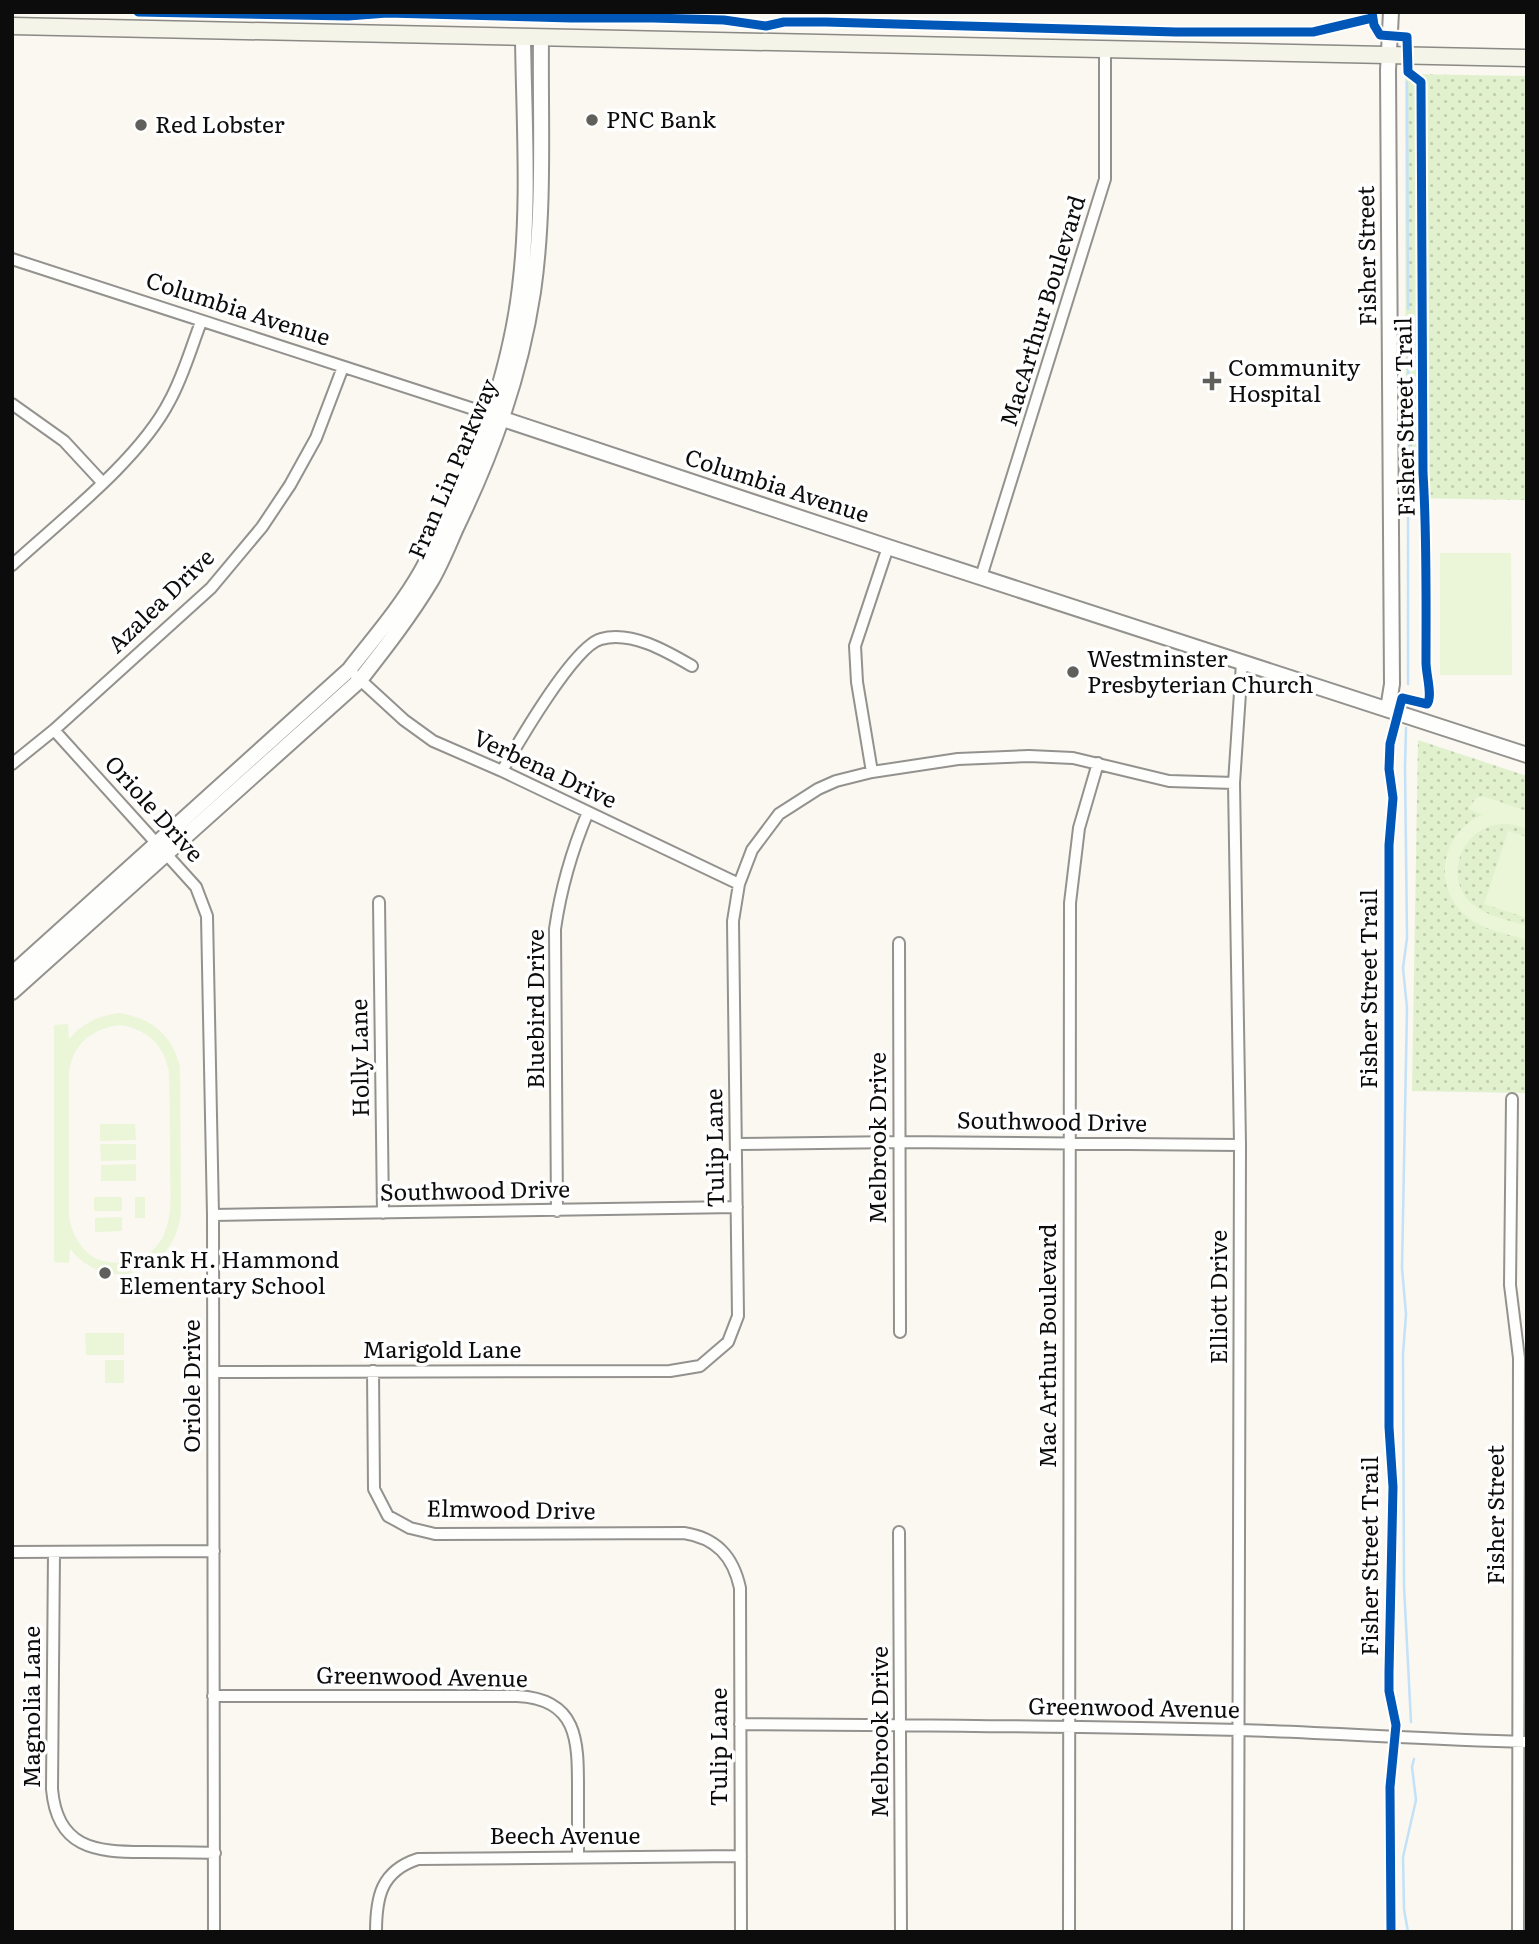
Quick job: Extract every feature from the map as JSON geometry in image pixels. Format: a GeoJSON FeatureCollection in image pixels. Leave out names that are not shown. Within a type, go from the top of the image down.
{"type":"FeatureCollection","features":[{"type":"Feature","properties":{"kind":"main road"},"geometry":{"type":"LineString","coordinates":[[12,26],[1527,58]]}},
{"type":"Feature","properties":{"kind":"street","name":"Fisher Street"},"geometry":{"type":"LineString","coordinates":[[1388,709],[1392,684],[1391,12]]}},
{"type":"Feature","properties":{"kind":"street","name":"Fran Lin Parkway"},"geometry":{"type":"LineString","coordinates":[[12,974],[360,680],[396,635],[432,580],[469,503],[496,416],[520,288],[524,218],[523,38]]}},
{"type":"Feature","properties":{"kind":"street","name":"Fran Lin Parkway"},"geometry":{"type":"LineString","coordinates":[[12,992],[349,670],[386,625],[421,573],[460,497],[521,360],[533,290],[539,218],[541,38]]}},
{"type":"Feature","properties":{"kind":"street","name":"MacArthur Boulevard"},"geometry":{"type":"LineString","coordinates":[[981,577],[1105,178],[1105,50]]}},
{"type":"Feature","properties":{"kind":"street","name":"Columbia Avenue"},"geometry":{"type":"LineString","coordinates":[[12,259],[1527,755]]}},
{"type":"Feature","properties":{"kind":"street"},"geometry":{"type":"LineString","coordinates":[[12,565],[103,482],[145,439],[170,402],[201,322]]}},
{"type":"Feature","properties":{"kind":"street","name":"Azalea Drive"},"geometry":{"type":"LineString","coordinates":[[12,764],[54,730],[211,588],[262,527],[290,485],[316,438],[343,367]]}},
{"type":"Feature","properties":{"kind":"street"},"geometry":{"type":"LineString","coordinates":[[12,404],[64,441],[103,482]]}},
{"type":"Feature","properties":{"kind":"street"},"geometry":{"type":"LineString","coordinates":[[872,772],[857,682],[855,646],[888,547]]}},
{"type":"Feature","properties":{"kind":"street"},"geometry":{"type":"LineString","coordinates":[[502,771],[533,717],[585,647],[601,639],[621,638],[670,653],[692,666]]}},
{"type":"Feature","properties":{"kind":"street","name":"Elliott Drive"},"geometry":{"type":"LineString","coordinates":[[1238,1932],[1240,1145],[1234,783],[1242,663]]}},
{"type":"Feature","properties":{"kind":"street","name":"Verbena Drive"},"geometry":{"type":"LineString","coordinates":[[349,670],[404,720],[433,741],[588,811],[738,884]]}},
{"type":"Feature","properties":{"kind":"street","name":"Oriole Drive"},"geometry":{"type":"LineString","coordinates":[[54,730],[196,887],[207,916],[213,1215],[214,1932]]}},
{"type":"Feature","properties":{"kind":"street","name":"Tulip Lane"},"geometry":{"type":"LineString","coordinates":[[670,1371],[700,1366],[728,1342],[738,1317],[733,921],[738,884],[752,850],[779,814],[827,785],[872,772],[958,759],[1073,758],[1169,781],[1234,783]]}},
{"type":"Feature","properties":{"kind":"street","name":"Mac Arthur Boulevard"},"geometry":{"type":"LineString","coordinates":[[1069,1932],[1067,1727],[1070,903],[1079,828],[1098,763]]}},
{"type":"Feature","properties":{"kind":"street","name":"Bluebird Drive"},"geometry":{"type":"LineString","coordinates":[[557,1211],[555,929],[570,855],[588,811]]}},
{"type":"Feature","properties":{"kind":"street","name":"Holly Lane"},"geometry":{"type":"LineString","coordinates":[[379,902],[383,1213]]}},
{"type":"Feature","properties":{"kind":"street","name":"Melbrook Drive"},"geometry":{"type":"LineString","coordinates":[[899,943],[900,1332]]}},
{"type":"Feature","properties":{"kind":"street","name":"Fisher Street"},"geometry":{"type":"LineString","coordinates":[[1512,1099],[1510,1285],[1519,1358],[1523,1489],[1518,1932]]}},
{"type":"Feature","properties":{"kind":"street","name":"Southwood Drive"},"geometry":{"type":"LineString","coordinates":[[737,1144],[899,1142],[1240,1145]]}},
{"type":"Feature","properties":{"kind":"street","name":"Southwood Drive"},"geometry":{"type":"LineString","coordinates":[[213,1215],[737,1207]]}},
{"type":"Feature","properties":{"kind":"street"},"geometry":{"type":"LineString","coordinates":[[1513,1309],[1527,1309]]}},
{"type":"Feature","properties":{"kind":"street","name":"Elmwood Drive"},"geometry":{"type":"LineString","coordinates":[[373,1371],[374,1489],[388,1516],[410,1528],[435,1534],[684,1533],[699,1535],[711,1542],[722,1549],[732,1563]]}},
{"type":"Feature","properties":{"kind":"street","name":"Marigold Lane"},"geometry":{"type":"LineString","coordinates":[[214,1372],[670,1371]]}},
{"type":"Feature","properties":{"kind":"street","name":"Melbrook Drive"},"geometry":{"type":"LineString","coordinates":[[899,1532],[901,1932]]}},
{"type":"Feature","properties":{"kind":"street"},"geometry":{"type":"LineString","coordinates":[[12,1552],[214,1551]]}},
{"type":"Feature","properties":{"kind":"street","name":"Magnolia Lane"},"geometry":{"type":"LineString","coordinates":[[54,1552],[52,1788],[56,1813],[61,1824],[78,1842],[109,1852],[215,1853]]}},
{"type":"Feature","properties":{"kind":"street","name":"Tulip Lane"},"geometry":{"type":"LineString","coordinates":[[732,1563],[740,1588],[741,1932]]}},
{"type":"Feature","properties":{"kind":"street","name":"Greenwood Avenue"},"geometry":{"type":"LineString","coordinates":[[213,1696],[517,1696],[547,1702],[568,1720],[578,1747],[578,1857]]}},
{"type":"Feature","properties":{"kind":"street","name":"Greenwood Avenue"},"geometry":{"type":"LineString","coordinates":[[740,1724],[1239,1730],[1522,1742]]}},
{"type":"Feature","properties":{"kind":"street","name":"Beech Avenue"},"geometry":{"type":"LineString","coordinates":[[376,1932],[377,1899],[384,1883],[408,1863],[428,1858],[741,1856]]}},
{"type":"Feature","properties":{"kind":"green space"},"geometry":{"type":"Polygon","coordinates":[[[1405,74],[1527,76],[1527,500],[1406,498],[1405,74]]]}},
{"type":"Feature","properties":{"kind":"green space"},"geometry":{"type":"Polygon","coordinates":[[[1440,553],[1511,553],[1512,675],[1440,675],[1440,553]]]}},
{"type":"Feature","properties":{"kind":"green space"},"geometry":{"type":"Polygon","coordinates":[[[1418,740],[1527,776],[1527,1093],[1412,1091],[1418,740]]]}},
{"type":"Feature","properties":{"kind":"green space"},"geometry":{"type":"Polygon","coordinates":[[[1483,796],[1527,811],[1527,829],[1500,824],[1475,834],[1461,855],[1458,880],[1471,903],[1483,911],[1527,926],[1527,940],[1473,921],[1456,905],[1448,891],[1445,876],[1450,847],[1457,834],[1468,823],[1482,815],[1468,809],[1476,798],[1483,796]]]}},
{"type":"Feature","properties":{"kind":"green space"},"geometry":{"type":"Polygon","coordinates":[[[1508,831],[1527,837],[1527,918],[1484,904],[1508,831]]]}},
{"type":"Feature","properties":{"kind":"green space"},"geometry":{"type":"Polygon","coordinates":[[[111,1014],[130,1015],[159,1030],[172,1045],[180,1067],[181,1210],[177,1231],[168,1249],[155,1262],[139,1271],[122,1274],[104,1272],[86,1264],[70,1249],[69,1263],[54,1262],[54,1025],[68,1024],[69,1039],[85,1025],[111,1014]],[[121,1025],[92,1034],[74,1055],[69,1074],[69,1217],[76,1238],[85,1250],[96,1258],[112,1263],[140,1258],[155,1248],[168,1224],[170,1208],[167,1062],[153,1040],[131,1027],[121,1025]]]}},
{"type":"Feature","properties":{"kind":"green space"},"geometry":{"type":"Polygon","coordinates":[[[100,1124],[135,1124],[136,1140],[100,1141],[100,1124]]]}},
{"type":"Feature","properties":{"kind":"green space"},"geometry":{"type":"Polygon","coordinates":[[[100,1144],[136,1144],[136,1160],[101,1161],[100,1144]]]}},
{"type":"Feature","properties":{"kind":"green space"},"geometry":{"type":"Polygon","coordinates":[[[136,1164],[136,1181],[101,1181],[101,1165],[136,1164]]]}},
{"type":"Feature","properties":{"kind":"green space"},"geometry":{"type":"Polygon","coordinates":[[[94,1197],[122,1197],[122,1211],[94,1211],[94,1197]]]}},
{"type":"Feature","properties":{"kind":"green space"},"geometry":{"type":"Polygon","coordinates":[[[135,1197],[145,1197],[145,1218],[135,1218],[135,1197]]]}},
{"type":"Feature","properties":{"kind":"green space"},"geometry":{"type":"Polygon","coordinates":[[[122,1217],[122,1231],[95,1232],[95,1218],[122,1217]]]}},
{"type":"Feature","properties":{"kind":"green space"},"geometry":{"type":"Polygon","coordinates":[[[85,1333],[124,1333],[124,1355],[86,1355],[85,1333]]]}},
{"type":"Feature","properties":{"kind":"green space"},"geometry":{"type":"Polygon","coordinates":[[[105,1360],[124,1360],[124,1383],[105,1383],[105,1360]]]}},
{"type":"Feature","properties":{"kind":"waterway"},"geometry":{"type":"LineString","coordinates":[[1407,82],[1408,309]]}},
{"type":"Feature","properties":{"kind":"waterway"},"geometry":{"type":"LineString","coordinates":[[1408,350],[1408,684]]}},
{"type":"Feature","properties":{"kind":"waterway"},"geometry":{"type":"LineString","coordinates":[[1406,728],[1407,938],[1403,968],[1407,1008],[1402,1268],[1406,1314],[1403,1354],[1404,1586],[1411,1722]]}},
{"type":"Feature","properties":{"kind":"waterway"},"geometry":{"type":"LineString","coordinates":[[1408,1932],[1404,1909],[1403,1857],[1416,1800],[1412,1767],[1414,1759]]}},
{"type":"Feature","properties":{"kind":"cycle path"},"geometry":{"type":"LineString","coordinates":[[138,12],[653,18],[724,20],[766,26],[784,22],[826,22],[1176,32],[1313,32],[1372,18]]}},
{"type":"Feature","properties":{"kind":"cycle path","name":"Fisher Street Trail"},"geometry":{"type":"LineString","coordinates":[[1372,12],[1374,25],[1380,35],[1407,37],[1408,72],[1421,82],[1423,473],[1426,663],[1429,696],[1427,704],[1402,698],[1390,744],[1389,769],[1393,798],[1389,845],[1389,1427],[1393,1487],[1389,1691],[1396,1725],[1390,1787],[1391,1932]]}},
{"type":"Feature","properties":{"kind":"place","name":"PNC Bank"},"geometry":{"type":"Point","coordinates":[592,120]}},
{"type":"Feature","properties":{"kind":"place","name":"Red Lobster"},"geometry":{"type":"Point","coordinates":[141,125]}},
{"type":"Feature","properties":{"kind":"place","name":"Community Hospital"},"geometry":{"type":"Point","coordinates":[1212,381]}},
{"type":"Feature","properties":{"kind":"place","name":"Westminster Presbyterian Church"},"geometry":{"type":"Point","coordinates":[1073,672]}},
{"type":"Feature","properties":{"kind":"place","name":"Frank H. Hammond Elementary School"},"geometry":{"type":"Point","coordinates":[105,1273]}}]}
